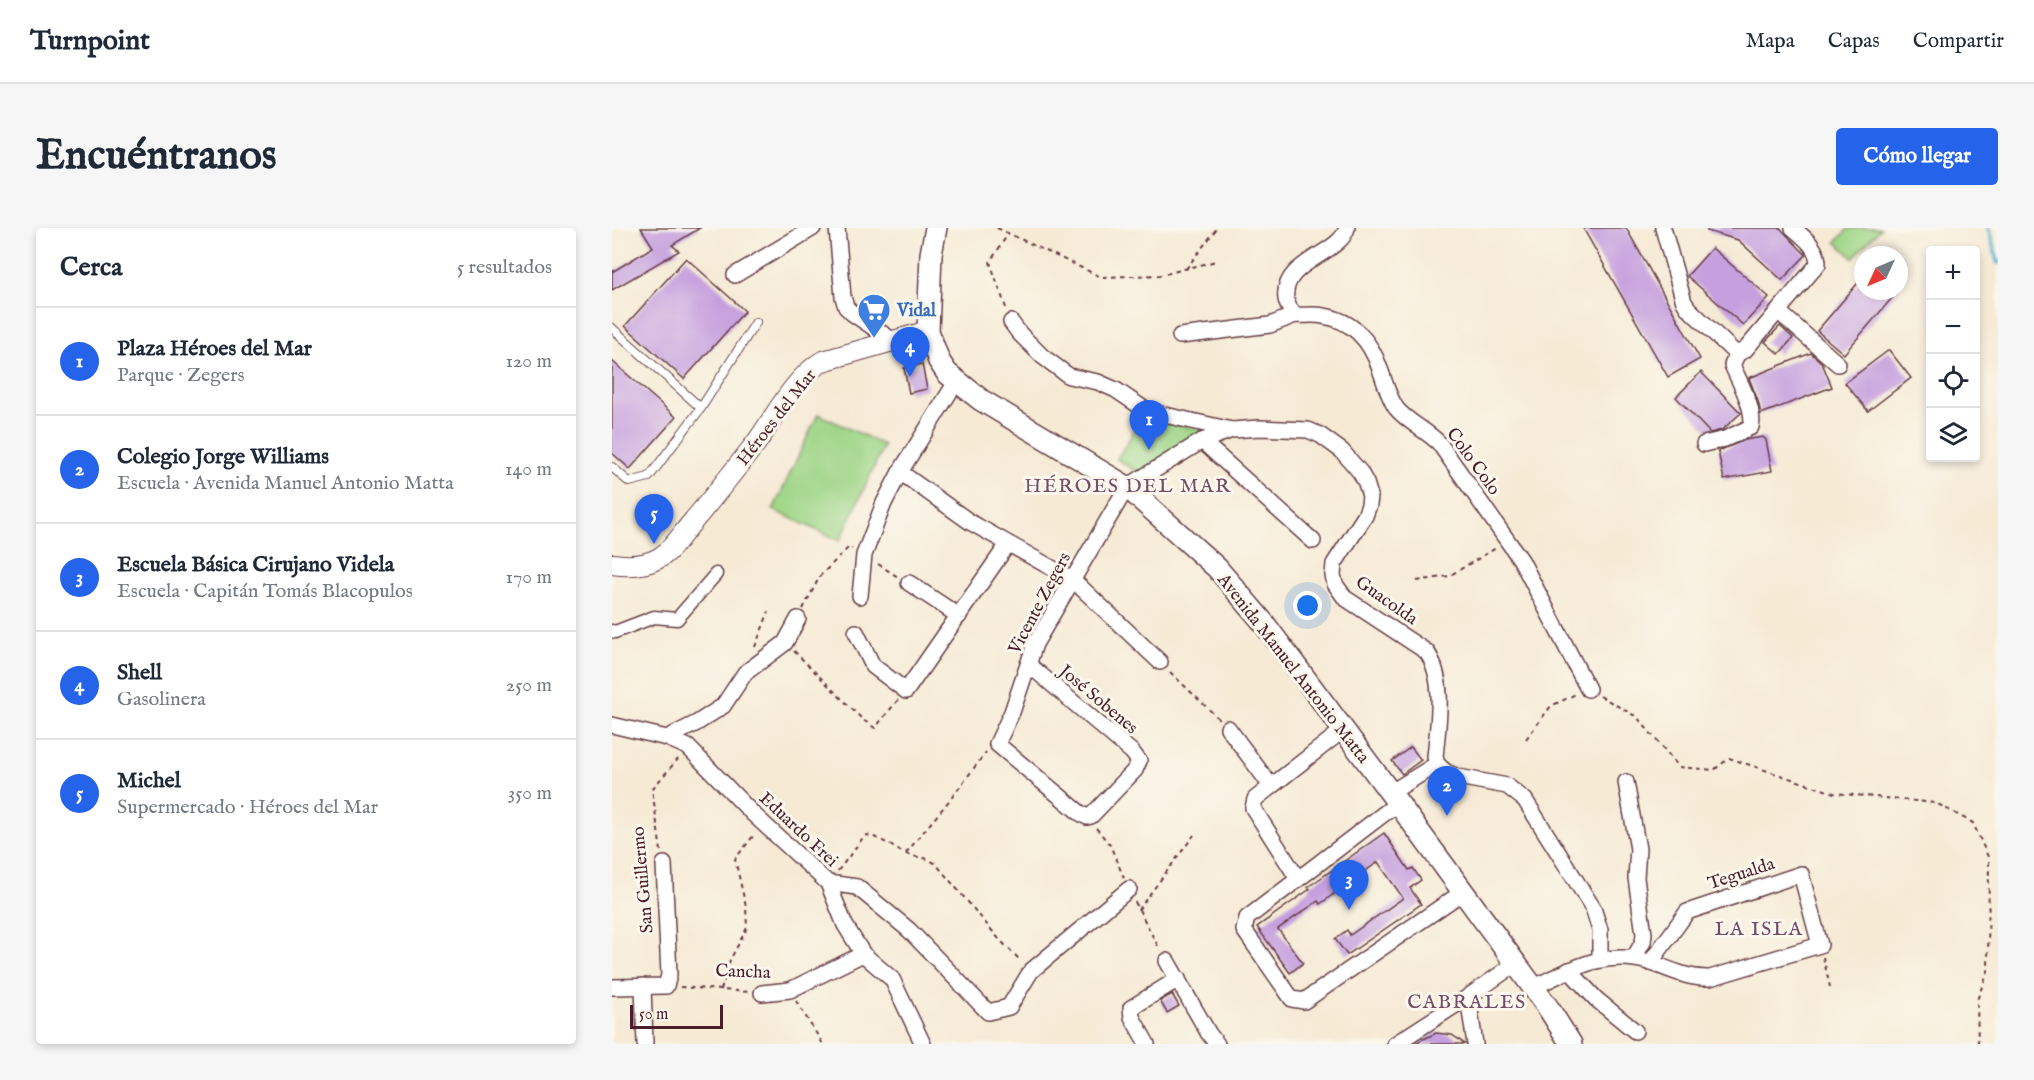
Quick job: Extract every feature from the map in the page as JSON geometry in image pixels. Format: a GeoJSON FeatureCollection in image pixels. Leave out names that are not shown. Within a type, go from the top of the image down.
{"type":"FeatureCollection","features":[{"type":"Feature","properties":{"kind":"main road","name":"Avenida Manuel Antonio Matta"},"geometry":{"type":"LineString","coordinates":[[936,228],[931,254],[928,331],[939,361],[947,374],[981,400],[1127,487],[1217,567],[1263,622],[1572,1042]]}},
{"type":"Feature","properties":{"kind":"street"},"geometry":{"type":"LineString","coordinates":[[735,275],[813,228]]}},
{"type":"Feature","properties":{"kind":"street"},"geometry":{"type":"LineString","coordinates":[[837,228],[843,297],[846,307],[892,340]]}},
{"type":"Feature","properties":{"kind":"street"},"geometry":{"type":"LineString","coordinates":[[1180,336],[1270,325],[1295,315],[1287,304],[1287,284],[1296,272],[1342,238],[1347,228]]}},
{"type":"Feature","properties":{"kind":"street"},"geometry":{"type":"LineString","coordinates":[[1663,228],[1684,302],[1733,351],[1738,353]]}},
{"type":"Feature","properties":{"kind":"street"},"geometry":{"type":"LineString","coordinates":[[1704,444],[1725,439],[1751,427],[1754,420],[1732,365],[1738,353],[1745,350],[1818,264],[1815,250],[1808,240],[1793,228]]}},
{"type":"Feature","properties":{"kind":"street"},"geometry":{"type":"LineString","coordinates":[[1779,312],[1838,364]]}},
{"type":"Feature","properties":{"kind":"street","name":"Colo Colo"},"geometry":{"type":"LineString","coordinates":[[1295,315],[1324,316],[1338,320],[1352,327],[1366,339],[1375,355],[1396,408],[1439,443],[1486,512],[1509,540],[1588,689]]}},
{"type":"Feature","properties":{"kind":"street","name":"Guacolda"},"geometry":{"type":"LineString","coordinates":[[1011,322],[1042,356],[1069,376],[1098,382],[1116,390],[1147,411],[1232,430]]}},
{"type":"Feature","properties":{"kind":"street","name":"Héroes del Mar"},"geometry":{"type":"LineString","coordinates":[[612,564],[647,563],[659,558],[672,547],[703,511],[802,378],[812,368],[823,362],[928,331]]}},
{"type":"Feature","properties":{"kind":"street"},"geometry":{"type":"LineString","coordinates":[[860,596],[864,555],[884,503],[900,472],[956,382]]}},
{"type":"Feature","properties":{"kind":"street","name":"Guacolda"},"geometry":{"type":"LineString","coordinates":[[1127,487],[1202,441],[1232,430],[1259,428],[1308,430],[1320,435],[1342,451],[1360,472],[1370,496],[1365,516],[1334,564],[1335,584],[1345,598],[1416,644],[1434,663],[1438,675],[1435,757],[1437,764]]}},
{"type":"Feature","properties":{"kind":"street"},"geometry":{"type":"LineString","coordinates":[[1202,441],[1313,541]]}},
{"type":"Feature","properties":{"kind":"street"},"geometry":{"type":"LineString","coordinates":[[900,472],[970,522],[1073,580],[1160,662]]}},
{"type":"Feature","properties":{"kind":"street","name":"Vicente Zegers"},"geometry":{"type":"LineString","coordinates":[[997,744],[1012,712],[1035,644],[1127,487]]}},
{"type":"Feature","properties":{"kind":"street"},"geometry":{"type":"LineString","coordinates":[[856,633],[873,666],[906,691],[1008,544]]}},
{"type":"Feature","properties":{"kind":"street"},"geometry":{"type":"LineString","coordinates":[[612,631],[615,632],[654,616],[677,619],[716,574]]}},
{"type":"Feature","properties":{"kind":"street"},"geometry":{"type":"LineString","coordinates":[[909,583],[959,616]]}},
{"type":"Feature","properties":{"kind":"street"},"geometry":{"type":"LineString","coordinates":[[667,738],[697,723],[723,706],[745,673],[786,643],[798,619]]}},
{"type":"Feature","properties":{"kind":"street","name":"José Sobenes"},"geometry":{"type":"LineString","coordinates":[[1028,664],[1132,752],[1139,761],[1138,766],[1095,813],[1087,817]]}},
{"type":"Feature","properties":{"kind":"street","name":"Eduardo Frei"},"geometry":{"type":"LineString","coordinates":[[612,725],[667,738],[688,747],[763,823],[828,883],[857,887],[909,930],[988,1012],[1009,1007],[1031,971]]}},
{"type":"Feature","properties":{"kind":"street"},"geometry":{"type":"LineString","coordinates":[[1228,728],[1271,786]]}},
{"type":"Feature","properties":{"kind":"street"},"geometry":{"type":"LineString","coordinates":[[1298,879],[1253,808],[1255,799],[1343,730]]}},
{"type":"Feature","properties":{"kind":"street"},"geometry":{"type":"LineString","coordinates":[[997,744],[1087,817]]}},
{"type":"Feature","properties":{"kind":"street"},"geometry":{"type":"LineString","coordinates":[[1463,892],[1304,1001],[1292,999],[1244,930],[1247,918],[1298,879],[1437,764],[1446,772],[1458,777],[1507,786],[1525,800],[1593,908],[1600,930],[1600,958]]}},
{"type":"Feature","properties":{"kind":"street"},"geometry":{"type":"LineString","coordinates":[[1626,782],[1638,849],[1636,878],[1644,934],[1643,942],[1634,958]]}},
{"type":"Feature","properties":{"kind":"street","name":"San Guillermo"},"geometry":{"type":"LineString","coordinates":[[664,864],[669,975],[666,986]]}},
{"type":"Feature","properties":{"kind":"street","name":"Tegualda"},"geometry":{"type":"LineString","coordinates":[[1650,963],[1686,912],[1801,874],[1820,945]]}},
{"type":"Feature","properties":{"kind":"street"},"geometry":{"type":"LineString","coordinates":[[828,883],[845,925],[863,954],[892,979],[923,1044]]}},
{"type":"Feature","properties":{"kind":"street"},"geometry":{"type":"LineString","coordinates":[[1031,971],[1129,889]]}},
{"type":"Feature","properties":{"kind":"street"},"geometry":{"type":"LineString","coordinates":[[1532,988],[1600,958],[1634,958],[1682,974],[1710,978],[1820,945]]}},
{"type":"Feature","properties":{"kind":"street","name":"Cancha"},"geometry":{"type":"LineString","coordinates":[[762,993],[790,990],[863,954]]}},
{"type":"Feature","properties":{"kind":"street"},"geometry":{"type":"LineString","coordinates":[[1167,961],[1217,1044]]}},
{"type":"Feature","properties":{"kind":"street"},"geometry":{"type":"LineString","coordinates":[[1395,1044],[1468,998],[1515,964]]}},
{"type":"Feature","properties":{"kind":"street"},"geometry":{"type":"LineString","coordinates":[[1569,970],[1596,999],[1635,1031]]}},
{"type":"Feature","properties":{"kind":"street"},"geometry":{"type":"LineString","coordinates":[[1148,1044],[1132,1017],[1131,1008],[1178,979]]}},
{"type":"Feature","properties":{"kind":"street"},"geometry":{"type":"LineString","coordinates":[[643,986],[645,1044]]}},
{"type":"Feature","properties":{"kind":"street"},"geometry":{"type":"LineString","coordinates":[[612,987],[666,986]]}},
{"type":"Feature","properties":{"kind":"street"},"geometry":{"type":"LineString","coordinates":[[1468,998],[1475,1044]]}},
{"type":"Feature","properties":{"kind":"lane"},"geometry":{"type":"LineString","coordinates":[[612,467],[629,482],[649,477],[701,408],[756,322]]}},
{"type":"Feature","properties":{"kind":"lane"},"geometry":{"type":"LineString","coordinates":[[612,328],[701,408]]}},
{"type":"Feature","properties":{"kind":"path"},"geometry":{"type":"LineString","coordinates":[[997,228],[1101,278],[1161,274],[1216,261]]}},
{"type":"Feature","properties":{"kind":"path"},"geometry":{"type":"LineString","coordinates":[[1186,269],[1217,228]]}},
{"type":"Feature","properties":{"kind":"path"},"geometry":{"type":"LineString","coordinates":[[1008,234],[990,262],[1011,322]]}},
{"type":"Feature","properties":{"kind":"path"},"geometry":{"type":"LineString","coordinates":[[1417,581],[1449,576],[1509,540]]}},
{"type":"Feature","properties":{"kind":"path"},"geometry":{"type":"LineString","coordinates":[[798,619],[820,576],[849,547],[909,583]]}},
{"type":"Feature","properties":{"kind":"path"},"geometry":{"type":"LineString","coordinates":[[745,673],[769,611]]}},
{"type":"Feature","properties":{"kind":"path"},"geometry":{"type":"LineString","coordinates":[[786,643],[863,720],[875,728],[906,691]]}},
{"type":"Feature","properties":{"kind":"path"},"geometry":{"type":"LineString","coordinates":[[1160,662],[1228,728]]}},
{"type":"Feature","properties":{"kind":"path"},"geometry":{"type":"LineString","coordinates":[[1526,739],[1551,706],[1588,689],[1637,717],[1679,767],[1714,770],[1730,758],[1834,793],[1936,803],[1973,823],[1989,859],[1988,971],[1977,1000],[1978,1044]]}},
{"type":"Feature","properties":{"kind":"path"},"geometry":{"type":"LineString","coordinates":[[906,853],[987,750],[997,744]]}},
{"type":"Feature","properties":{"kind":"path","name":"San Guillermo"},"geometry":{"type":"LineString","coordinates":[[664,864],[652,789],[688,747]]}},
{"type":"Feature","properties":{"kind":"path"},"geometry":{"type":"LineString","coordinates":[[1087,817],[1110,845],[1138,910],[1167,961]]}},
{"type":"Feature","properties":{"kind":"path"},"geometry":{"type":"LineString","coordinates":[[721,990],[730,960],[747,928],[746,907],[735,859],[763,823]]}},
{"type":"Feature","properties":{"kind":"path"},"geometry":{"type":"LineString","coordinates":[[828,883],[865,835],[875,836],[910,855],[926,857],[936,864],[999,939],[1031,971]]}},
{"type":"Feature","properties":{"kind":"path"},"geometry":{"type":"LineString","coordinates":[[1138,910],[1194,836]]}},
{"type":"Feature","properties":{"kind":"path"},"geometry":{"type":"LineString","coordinates":[[1820,945],[1830,987]]}},
{"type":"Feature","properties":{"kind":"path","name":"Cancha"},"geometry":{"type":"LineString","coordinates":[[666,986],[762,993]]}},
{"type":"Feature","properties":{"kind":"path"},"geometry":{"type":"LineString","coordinates":[[790,990],[823,1044]]}},
{"type":"Feature","properties":{"kind":"green space"},"geometry":{"type":"Polygon","coordinates":[[[1849,228],[1881,228],[1864,246],[1854,246],[1853,258],[1836,242],[1849,228]]]}},
{"type":"Feature","properties":{"kind":"green space"},"geometry":{"type":"Polygon","coordinates":[[[818,414],[884,445],[840,541],[773,510],[818,414]]]}},
{"type":"Feature","properties":{"kind":"green space"},"geometry":{"type":"Polygon","coordinates":[[[1144,414],[1163,422],[1212,431],[1139,473],[1117,459],[1144,414]]]}},
{"type":"Feature","properties":{"kind":"building"},"geometry":{"type":"Polygon","coordinates":[[[641,228],[700,228],[672,245],[679,251],[612,290],[612,272],[653,247],[641,228]]]}},
{"type":"Feature","properties":{"kind":"building"},"geometry":{"type":"Polygon","coordinates":[[[1583,228],[1626,228],[1700,359],[1668,377],[1583,228]]]}},
{"type":"Feature","properties":{"kind":"building"},"geometry":{"type":"Polygon","coordinates":[[[1707,228],[1780,228],[1806,255],[1782,280],[1738,240],[1707,231],[1707,228]]]}},
{"type":"Feature","properties":{"kind":"building"},"geometry":{"type":"Polygon","coordinates":[[[1712,248],[1769,297],[1743,325],[1687,276],[1712,248]]]}},
{"type":"Feature","properties":{"kind":"building"},"geometry":{"type":"Polygon","coordinates":[[[686,258],[745,311],[684,379],[625,326],[686,258]]]}},
{"type":"Feature","properties":{"kind":"building"},"geometry":{"type":"Polygon","coordinates":[[[1854,288],[1854,300],[1890,300],[1844,354],[1817,331],[1854,288]]]}},
{"type":"Feature","properties":{"kind":"building"},"geometry":{"type":"Polygon","coordinates":[[[1780,326],[1793,338],[1779,354],[1765,342],[1780,326]]]}},
{"type":"Feature","properties":{"kind":"building"},"geometry":{"type":"Polygon","coordinates":[[[1889,350],[1911,378],[1868,411],[1845,383],[1889,350]]]}},
{"type":"Feature","properties":{"kind":"building"},"geometry":{"type":"Polygon","coordinates":[[[1811,353],[1822,363],[1832,387],[1761,414],[1749,378],[1811,353]]]}},
{"type":"Feature","properties":{"kind":"building"},"geometry":{"type":"Polygon","coordinates":[[[612,361],[676,417],[630,469],[612,453],[612,361]]]}},
{"type":"Feature","properties":{"kind":"building"},"geometry":{"type":"Polygon","coordinates":[[[922,364],[927,389],[909,393],[904,368],[922,364]]]}},
{"type":"Feature","properties":{"kind":"building"},"geometry":{"type":"Polygon","coordinates":[[[1701,372],[1741,413],[1722,430],[1710,433],[1676,397],[1701,372]]]}},
{"type":"Feature","properties":{"kind":"building"},"geometry":{"type":"Polygon","coordinates":[[[1763,437],[1766,440],[1772,471],[1724,480],[1718,451],[1745,440],[1763,437]]]}},
{"type":"Feature","properties":{"kind":"building"},"geometry":{"type":"Polygon","coordinates":[[[1411,747],[1421,760],[1402,774],[1392,761],[1411,747]]]}},
{"type":"Feature","properties":{"kind":"building"},"geometry":{"type":"Polygon","coordinates":[[[1384,833],[1409,870],[1413,868],[1421,880],[1410,888],[1421,904],[1347,955],[1335,939],[1347,930],[1350,935],[1403,898],[1378,862],[1320,904],[1318,901],[1278,929],[1303,963],[1290,973],[1257,927],[1310,889],[1308,887],[1384,833]]]}},
{"type":"Feature","properties":{"kind":"building"},"geometry":{"type":"Polygon","coordinates":[[[1172,994],[1179,1006],[1167,1013],[1160,1001],[1172,994]]]}},
{"type":"Feature","properties":{"kind":"building"},"geometry":{"type":"Polygon","coordinates":[[[1436,1033],[1452,1035],[1465,1044],[1413,1044],[1436,1033]]]}},
{"type":"Feature","properties":{"kind":"waterway"},"geometry":{"type":"LineString","coordinates":[[1988,228],[1998,263]]}},
{"type":"Feature","properties":{"kind":"place","name":"Vidal"},"geometry":{"type":"Point","coordinates":[874,339]}},
{"type":"Feature","properties":{"kind":"place","name":"Shell"},"geometry":{"type":"Point","coordinates":[910,377]}},
{"type":"Feature","properties":{"kind":"place","name":"Plaza Héroes del Mar"},"geometry":{"type":"Point","coordinates":[1149,450]}},
{"type":"Feature","properties":{"kind":"place","name":"Michel"},"geometry":{"type":"Point","coordinates":[654,544]}},
{"type":"Feature","properties":{"kind":"place","name":"Colegio Jorge Williams"},"geometry":{"type":"Point","coordinates":[1447,816]}},
{"type":"Feature","properties":{"kind":"place","name":"Escuela Básica Cirujano Videla"},"geometry":{"type":"Point","coordinates":[1349,910]}},
{"type":"Feature","properties":{"kind":"district","name":"HÉROES DEL MAR"},"geometry":{"type":"Point","coordinates":[1128,485]}},
{"type":"Feature","properties":{"kind":"district","name":"LA ISLA"},"geometry":{"type":"Point","coordinates":[1759,928]}},
{"type":"Feature","properties":{"kind":"district","name":"CABRALES"},"geometry":{"type":"Point","coordinates":[1467,1001]}}]}
